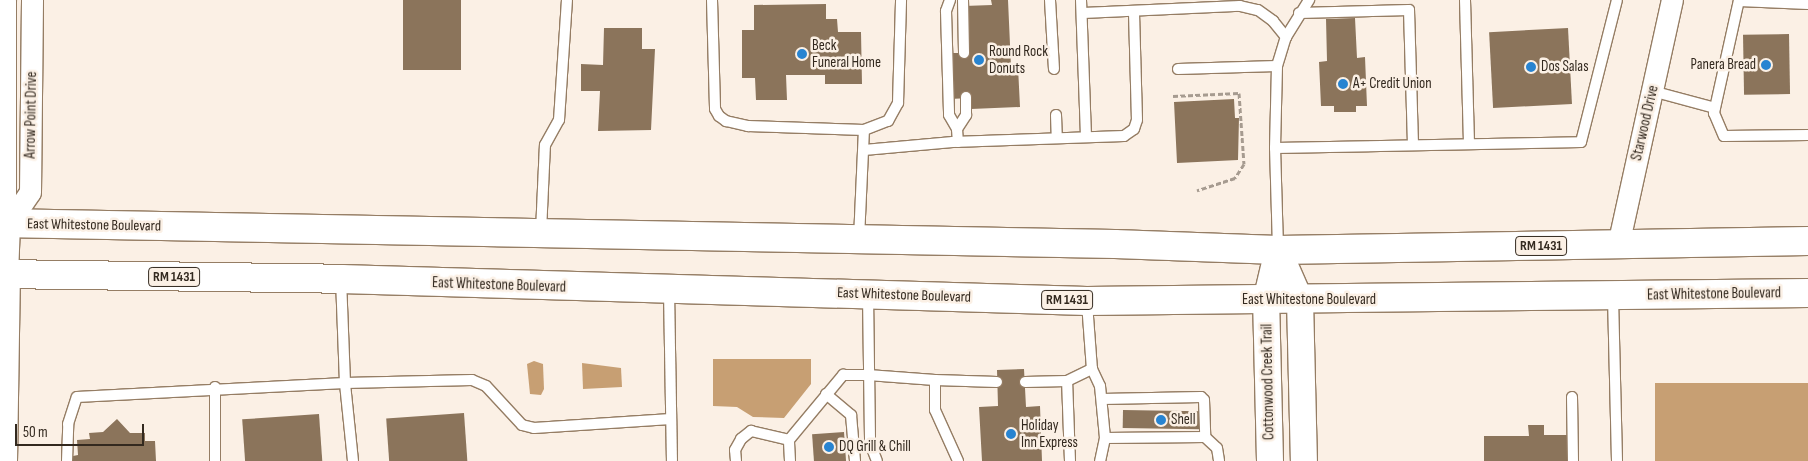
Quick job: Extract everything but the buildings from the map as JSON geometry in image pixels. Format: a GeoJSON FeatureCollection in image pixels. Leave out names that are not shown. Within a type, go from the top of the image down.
{"type":"FeatureCollection","features":[{"type":"Feature","properties":{"kind":"main road","name":"East Whitestone Boulevard"},"geometry":{"type":"LineString","coordinates":[[5,223],[859,239],[1278,250],[1808,241]]}},
{"type":"Feature","properties":{"kind":"main road","name":"East Whitestone Boulevard"},"geometry":{"type":"LineString","coordinates":[[4,274],[341,279],[669,291],[868,294],[1087,301],[1266,301],[1808,293]]}},
{"type":"Feature","properties":{"kind":"street","name":"Arrow Point Drive"},"geometry":{"type":"LineString","coordinates":[[4,461],[5,0]]}},
{"type":"Feature","properties":{"kind":"street","name":"Arrow Point Drive"},"geometry":{"type":"LineString","coordinates":[[5,223],[30,192],[32,0]]}},
{"type":"Feature","properties":{"kind":"street","name":"Starwood Drive"},"geometry":{"type":"LineString","coordinates":[[1618,245],[1672,0]]}},
{"type":"Feature","properties":{"kind":"street"},"geometry":{"type":"LineString","coordinates":[[1278,250],[1300,300],[1304,461]]}},
{"type":"Feature","properties":{"kind":"street","name":"Cottonwood Creek Trail"},"geometry":{"type":"LineString","coordinates":[[1270,461],[1266,301],[1278,250]]}},
{"type":"Feature","properties":{"kind":"lane"},"geometry":{"type":"LineString","coordinates":[[541,233],[545,145],[559,120],[567,0]]}},
{"type":"Feature","properties":{"kind":"lane"},"geometry":{"type":"LineString","coordinates":[[712,0],[715,109],[719,116],[726,121],[748,126],[864,130],[888,121],[898,103],[901,0]]}},
{"type":"Feature","properties":{"kind":"lane"},"geometry":{"type":"LineString","coordinates":[[950,0],[946,11],[949,115],[957,129],[958,142]]}},
{"type":"Feature","properties":{"kind":"lane"},"geometry":{"type":"LineString","coordinates":[[963,0],[964,53]]}},
{"type":"Feature","properties":{"kind":"lane"},"geometry":{"type":"LineString","coordinates":[[1050,0],[1054,69]]}},
{"type":"Feature","properties":{"kind":"lane"},"geometry":{"type":"LineString","coordinates":[[1081,0],[1083,13],[1086,137]]}},
{"type":"Feature","properties":{"kind":"lane"},"geometry":{"type":"LineString","coordinates":[[1278,250],[1275,148],[1277,66],[1286,37],[1299,13],[1310,0]]}},
{"type":"Feature","properties":{"kind":"lane"},"geometry":{"type":"LineString","coordinates":[[1465,0],[1470,144]]}},
{"type":"Feature","properties":{"kind":"lane"},"geometry":{"type":"LineString","coordinates":[[1275,148],[1581,142],[1617,0]]}},
{"type":"Feature","properties":{"kind":"lane"},"geometry":{"type":"LineString","coordinates":[[1808,4],[1739,1],[1715,108],[1724,136],[1808,135]]}},
{"type":"Feature","properties":{"kind":"lane"},"geometry":{"type":"LineString","coordinates":[[1083,13],[1240,6],[1258,10],[1273,21],[1286,37]]}},
{"type":"Feature","properties":{"kind":"lane"},"geometry":{"type":"LineString","coordinates":[[1299,13],[1409,10],[1413,145]]}},
{"type":"Feature","properties":{"kind":"lane"},"geometry":{"type":"LineString","coordinates":[[864,150],[958,142],[1124,136],[1134,129],[1137,120],[1134,11]]}},
{"type":"Feature","properties":{"kind":"lane"},"geometry":{"type":"LineString","coordinates":[[1178,69],[1277,66]]}},
{"type":"Feature","properties":{"kind":"lane"},"geometry":{"type":"LineString","coordinates":[[1652,91],[1715,108]]}},
{"type":"Feature","properties":{"kind":"lane"},"geometry":{"type":"LineString","coordinates":[[957,129],[966,115],[966,97]]}},
{"type":"Feature","properties":{"kind":"lane"},"geometry":{"type":"LineString","coordinates":[[1056,115],[1057,138]]}},
{"type":"Feature","properties":{"kind":"lane"},"geometry":{"type":"LineString","coordinates":[[859,239],[864,130]]}},
{"type":"Feature","properties":{"kind":"lane"},"geometry":{"type":"LineString","coordinates":[[341,279],[345,383],[353,461]]}},
{"type":"Feature","properties":{"kind":"lane"},"geometry":{"type":"LineString","coordinates":[[669,291],[672,461]]}},
{"type":"Feature","properties":{"kind":"lane"},"geometry":{"type":"LineString","coordinates":[[868,294],[870,442],[877,461]]}},
{"type":"Feature","properties":{"kind":"lane"},"geometry":{"type":"LineString","coordinates":[[1613,296],[1617,461]]}},
{"type":"Feature","properties":{"kind":"lane"},"geometry":{"type":"LineString","coordinates":[[1087,301],[1092,369],[1100,386],[1102,399],[1105,438],[1100,461]]}},
{"type":"Feature","properties":{"kind":"lane"},"geometry":{"type":"LineString","coordinates":[[1024,382],[1067,381],[1092,369]]}},
{"type":"Feature","properties":{"kind":"lane"},"geometry":{"type":"LineString","coordinates":[[790,461],[789,440],[843,375],[997,382]]}},
{"type":"Feature","properties":{"kind":"lane"},"geometry":{"type":"LineString","coordinates":[[67,461],[68,424],[76,397],[214,387],[472,380],[486,386],[522,425],[534,428],[672,419]]}},
{"type":"Feature","properties":{"kind":"lane"},"geometry":{"type":"LineString","coordinates":[[935,380],[935,410],[958,461]]}},
{"type":"Feature","properties":{"kind":"lane"},"geometry":{"type":"LineString","coordinates":[[1067,381],[1070,461]]}},
{"type":"Feature","properties":{"kind":"lane"},"geometry":{"type":"LineString","coordinates":[[214,387],[215,461]]}},
{"type":"Feature","properties":{"kind":"lane"},"geometry":{"type":"LineString","coordinates":[[826,394],[851,415],[855,461]]}},
{"type":"Feature","properties":{"kind":"lane"},"geometry":{"type":"LineString","coordinates":[[1102,399],[1201,397],[1204,400],[1205,437]]}},
{"type":"Feature","properties":{"kind":"lane"},"geometry":{"type":"LineString","coordinates":[[1572,397],[1573,461]]}},
{"type":"Feature","properties":{"kind":"lane"},"geometry":{"type":"LineString","coordinates":[[736,461],[735,450],[741,438],[751,430],[789,440]]}},
{"type":"Feature","properties":{"kind":"lane"},"geometry":{"type":"LineString","coordinates":[[1105,438],[1205,437],[1217,448],[1219,461]]}},
{"type":"Feature","properties":{"kind":"path"},"geometry":{"type":"LineString","coordinates":[[1172,96],[1239,93],[1244,164],[1235,178],[1197,190]]}},
{"type":"Feature","properties":{"kind":"shaded area"},"geometry":{"type":"Polygon","coordinates":[[[713,359],[811,359],[811,384],[784,418],[753,417],[737,407],[713,406],[713,359]]]}},
{"type":"Feature","properties":{"kind":"shaded area"},"geometry":{"type":"Polygon","coordinates":[[[534,361],[543,364],[544,389],[541,395],[530,394],[527,364],[534,361]]]}},
{"type":"Feature","properties":{"kind":"shaded area"},"geometry":{"type":"Polygon","coordinates":[[[582,363],[621,368],[622,387],[583,389],[582,363]]]}},
{"type":"Feature","properties":{"kind":"shaded area"},"geometry":{"type":"Polygon","coordinates":[[[1655,383],[1808,383],[1808,461],[1655,461],[1655,383]]]}},
{"type":"Feature","properties":{"kind":"place","name":"Beck Funeral Home"},"geometry":{"type":"Point","coordinates":[802,54]}},
{"type":"Feature","properties":{"kind":"place","name":"Round Rock Donuts"},"geometry":{"type":"Point","coordinates":[979,60]}},
{"type":"Feature","properties":{"kind":"place","name":"Panera Bread"},"geometry":{"type":"Point","coordinates":[1766,65]}},
{"type":"Feature","properties":{"kind":"place","name":"Dos Salas"},"geometry":{"type":"Point","coordinates":[1531,67]}},
{"type":"Feature","properties":{"kind":"place","name":"A+ Credit Union"},"geometry":{"type":"Point","coordinates":[1343,84]}},
{"type":"Feature","properties":{"kind":"place","name":"Shell"},"geometry":{"type":"Point","coordinates":[1161,420]}},
{"type":"Feature","properties":{"kind":"place","name":"Holiday Inn Express"},"geometry":{"type":"Point","coordinates":[1011,434]}},
{"type":"Feature","properties":{"kind":"place","name":"DQ Grill & Chill"},"geometry":{"type":"Point","coordinates":[829,447]}}]}
